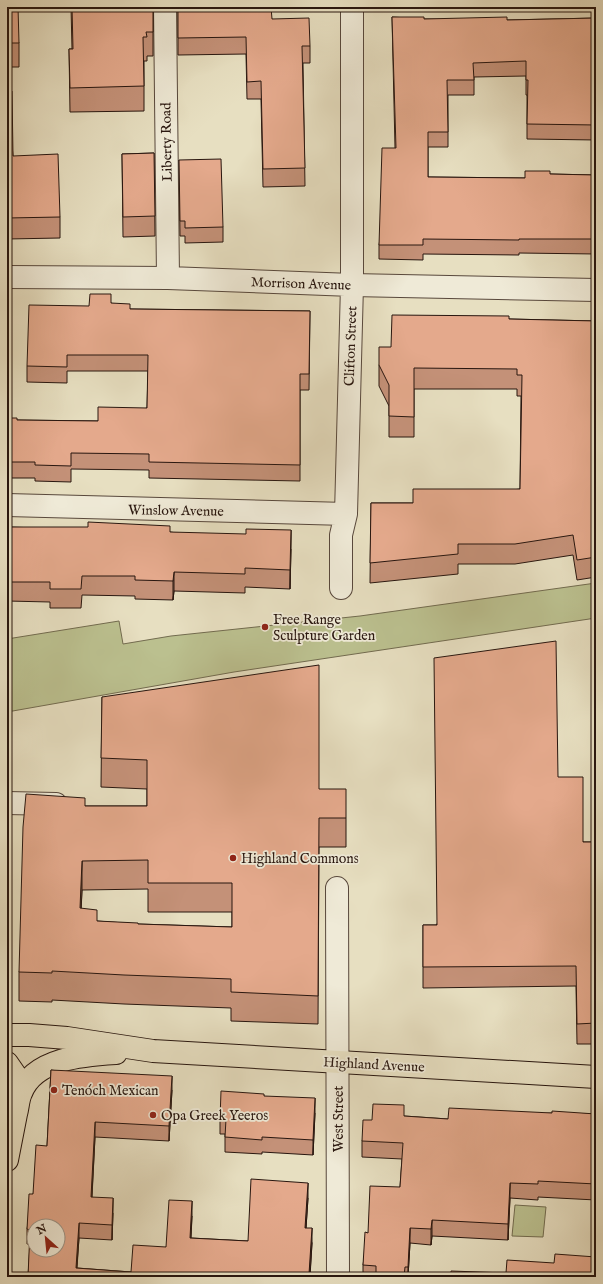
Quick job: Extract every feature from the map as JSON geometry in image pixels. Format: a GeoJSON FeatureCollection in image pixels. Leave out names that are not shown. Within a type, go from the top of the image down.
{"type":"FeatureCollection","features":[{"type":"Feature","properties":{"kind":"main road","name":"Highland Avenue"},"geometry":{"type":"LineString","coordinates":[[7,1035],[67,1038],[153,1051],[596,1077]]}},
{"type":"Feature","properties":{"kind":"main road","name":"Highland Avenue"},"geometry":{"type":"LineString","coordinates":[[20,1094],[24,1086],[36,1074],[59,1061],[74,1057],[153,1051]]}},
{"type":"Feature","properties":{"kind":"main road"},"geometry":{"type":"LineString","coordinates":[[7,1063],[16,1076],[20,1094],[7,1160]]}},
{"type":"Feature","properties":{"kind":"street","name":"Liberty Road"},"geometry":{"type":"LineString","coordinates":[[165,7],[168,278]]}},
{"type":"Feature","properties":{"kind":"street","name":"Clifton Street"},"geometry":{"type":"LineString","coordinates":[[341,588],[341,535],[346,514],[352,285],[352,7]]}},
{"type":"Feature","properties":{"kind":"street","name":"Morrison Avenue"},"geometry":{"type":"LineString","coordinates":[[7,276],[168,278],[352,285],[596,290]]}},
{"type":"Feature","properties":{"kind":"street","name":"Winslow Avenue"},"geometry":{"type":"LineString","coordinates":[[7,506],[346,514]]}},
{"type":"Feature","properties":{"kind":"street"},"geometry":{"type":"LineString","coordinates":[[7,803],[74,804]]}},
{"type":"Feature","properties":{"kind":"street","name":"West Street"},"geometry":{"type":"LineString","coordinates":[[338,888],[338,1277]]}},
{"type":"Feature","properties":{"kind":"green space"},"geometry":{"type":"Polygon","coordinates":[[[596,583],[596,618],[234,672],[7,712],[7,639],[119,621],[123,644],[171,636],[360,616],[596,583]]]}},
{"type":"Feature","properties":{"kind":"green space"},"geometry":{"type":"Polygon","coordinates":[[[515,1205],[546,1207],[543,1237],[512,1236],[515,1205]]]}},
{"type":"Feature","properties":{"kind":"building"},"geometry":{"type":"Polygon","coordinates":[[[7,7],[18,7],[19,43],[7,43],[7,7]]]}},
{"type":"Feature","properties":{"kind":"building"},"geometry":{"type":"Polygon","coordinates":[[[72,7],[153,7],[153,32],[146,32],[147,37],[143,37],[144,86],[70,88],[69,49],[73,49],[72,7]]]}},
{"type":"Feature","properties":{"kind":"building"},"geometry":{"type":"Polygon","coordinates":[[[178,7],[271,7],[272,19],[309,18],[310,46],[302,46],[305,168],[263,169],[261,81],[247,82],[246,37],[178,38],[178,7]]]}},
{"type":"Feature","properties":{"kind":"building"},"geometry":{"type":"Polygon","coordinates":[[[392,17],[424,17],[424,19],[507,17],[507,20],[596,18],[596,125],[596,239],[423,239],[423,245],[379,245],[382,148],[396,148],[392,17]],[[526,61],[473,63],[474,80],[447,80],[448,132],[428,132],[428,177],[525,178],[525,171],[550,171],[550,174],[595,175],[596,125],[527,124],[528,80],[526,80],[526,61]]]}},
{"type":"Feature","properties":{"kind":"building"},"geometry":{"type":"Polygon","coordinates":[[[7,91],[12,91],[13,156],[58,154],[60,217],[7,218],[7,91]]]}},
{"type":"Feature","properties":{"kind":"building"},"geometry":{"type":"Polygon","coordinates":[[[154,153],[155,216],[123,217],[122,154],[154,153]]]}},
{"type":"Feature","properties":{"kind":"building"},"geometry":{"type":"Polygon","coordinates":[[[221,159],[223,227],[185,228],[185,221],[180,221],[179,160],[221,159]]]}},
{"type":"Feature","properties":{"kind":"building"},"geometry":{"type":"Polygon","coordinates":[[[90,294],[111,294],[111,303],[130,304],[130,309],[310,311],[309,374],[300,374],[300,465],[149,462],[149,454],[71,453],[71,466],[35,465],[35,462],[7,462],[7,418],[17,418],[17,420],[98,421],[98,407],[147,408],[148,355],[67,355],[67,367],[27,366],[29,305],[89,306],[90,294]]]}},
{"type":"Feature","properties":{"kind":"building"},"geometry":{"type":"Polygon","coordinates":[[[392,315],[509,316],[509,319],[596,321],[596,557],[577,560],[573,535],[515,544],[458,544],[458,554],[370,563],[371,503],[413,503],[413,489],[520,489],[522,375],[517,375],[517,369],[414,368],[414,417],[389,416],[389,385],[379,365],[379,347],[391,347],[392,315]]]}},
{"type":"Feature","properties":{"kind":"building"},"geometry":{"type":"Polygon","coordinates":[[[88,522],[170,526],[170,532],[246,534],[246,529],[291,530],[290,570],[245,568],[245,574],[174,572],[173,581],[135,580],[135,576],[82,576],[81,589],[50,589],[50,582],[7,582],[7,527],[88,527],[88,522]]]}},
{"type":"Feature","properties":{"kind":"building"},"geometry":{"type":"Polygon","coordinates":[[[556,641],[558,777],[583,777],[583,842],[596,842],[596,1023],[577,1024],[576,966],[423,967],[423,925],[437,925],[434,658],[556,641]]]}},
{"type":"Feature","properties":{"kind":"building"},"geometry":{"type":"Polygon","coordinates":[[[319,665],[319,789],[346,789],[346,818],[319,818],[318,996],[231,992],[231,979],[52,971],[52,973],[19,972],[23,827],[26,794],[85,798],[85,806],[147,806],[147,760],[101,758],[102,697],[319,665]],[[148,860],[82,861],[80,908],[97,910],[97,921],[232,927],[232,883],[148,883],[148,860]]]}},
{"type":"Feature","properties":{"kind":"building"},"geometry":{"type":"Polygon","coordinates":[[[51,1070],[172,1076],[169,1126],[95,1122],[91,1197],[113,1198],[112,1225],[79,1223],[76,1268],[131,1272],[133,1245],[166,1247],[169,1200],[192,1201],[190,1238],[248,1241],[251,1179],[308,1183],[305,1228],[312,1228],[309,1274],[314,1274],[313,1277],[28,1277],[29,1258],[66,1258],[66,1218],[28,1218],[29,1194],[33,1194],[36,1145],[47,1146],[51,1070]]]}},
{"type":"Feature","properties":{"kind":"building"},"geometry":{"type":"Polygon","coordinates":[[[221,1091],[264,1094],[264,1096],[315,1098],[313,1140],[262,1137],[262,1140],[225,1137],[226,1119],[220,1119],[221,1091]]]}},
{"type":"Feature","properties":{"kind":"building"},"geometry":{"type":"Polygon","coordinates":[[[373,1104],[404,1105],[404,1116],[448,1119],[449,1108],[552,1113],[552,1111],[596,1114],[596,1184],[538,1181],[538,1184],[510,1183],[508,1224],[432,1220],[431,1229],[410,1228],[408,1267],[405,1267],[404,1277],[376,1277],[376,1266],[363,1265],[365,1232],[368,1233],[370,1186],[400,1187],[403,1143],[362,1141],[363,1120],[372,1120],[373,1104]]]}},
{"type":"Feature","properties":{"kind":"building"},"geometry":{"type":"Polygon","coordinates":[[[555,1254],[596,1257],[596,1277],[451,1277],[451,1271],[506,1273],[507,1260],[554,1263],[555,1254]]]}},
{"type":"Feature","properties":{"kind":"place","name":"Free Range Sculpture Garden"},"geometry":{"type":"Point","coordinates":[265,627]}},
{"type":"Feature","properties":{"kind":"place","name":"Highland Commons"},"geometry":{"type":"Point","coordinates":[233,858]}},
{"type":"Feature","properties":{"kind":"place","name":"Tenóch Mexican"},"geometry":{"type":"Point","coordinates":[54,1090]}},
{"type":"Feature","properties":{"kind":"place","name":"Opa Greek Yeeros"},"geometry":{"type":"Point","coordinates":[153,1115]}}]}
